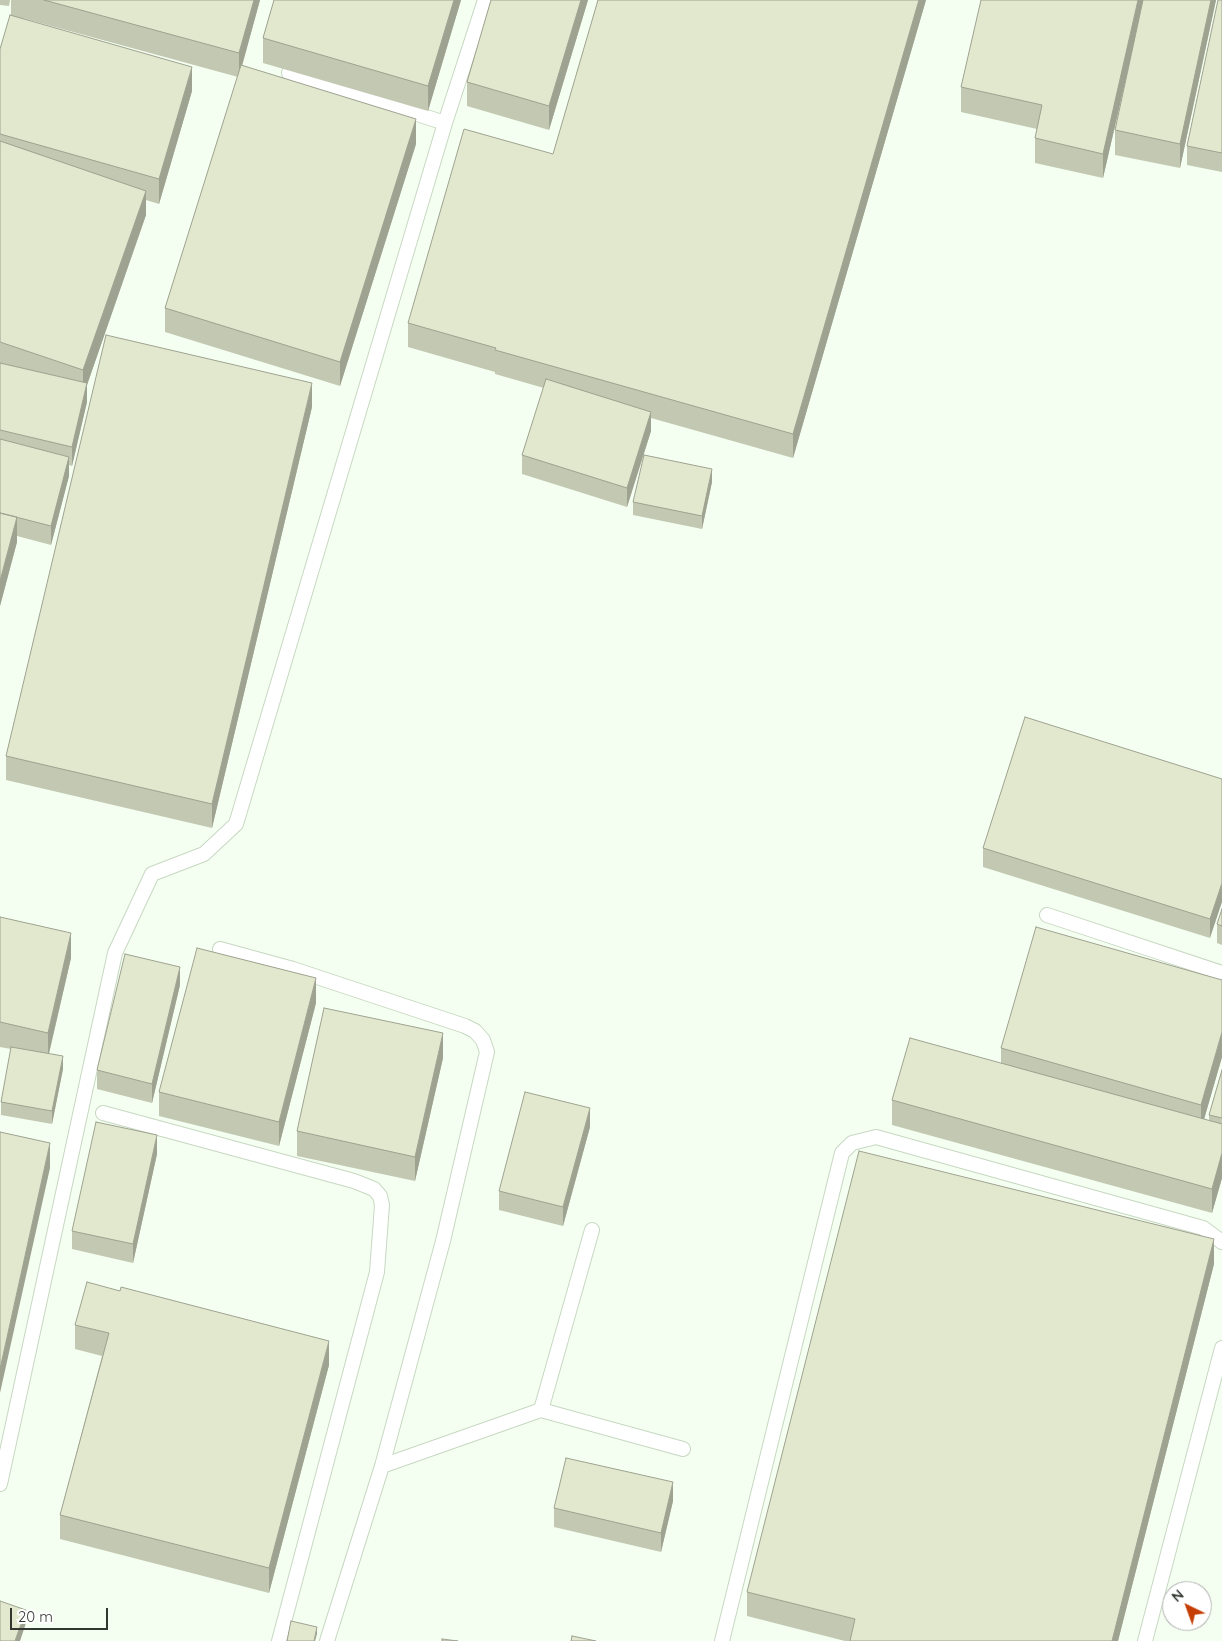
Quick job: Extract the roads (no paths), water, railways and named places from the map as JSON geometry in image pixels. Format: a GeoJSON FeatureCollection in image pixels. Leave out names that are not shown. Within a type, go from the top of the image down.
{"type":"FeatureCollection","features":[{"type":"Feature","properties":{"kind":"lane"},"geometry":{"type":"LineString","coordinates":[[0,1484],[115,954],[152,874],[204,854],[236,824],[445,123],[485,0]]}},
{"type":"Feature","properties":{"kind":"lane"},"geometry":{"type":"LineString","coordinates":[[288,73],[445,123]]}},
{"type":"Feature","properties":{"kind":"lane"},"geometry":{"type":"LineString","coordinates":[[1047,915],[1222,973]]}},
{"type":"Feature","properties":{"kind":"lane"},"geometry":{"type":"LineString","coordinates":[[220,949],[293,969],[464,1026],[475,1031],[483,1040],[487,1052],[443,1241],[382,1466],[327,1641]]}},
{"type":"Feature","properties":{"kind":"lane"},"geometry":{"type":"LineString","coordinates":[[103,1113],[354,1181],[374,1189],[380,1196],[382,1205],[377,1272],[279,1641]]}},
{"type":"Feature","properties":{"kind":"lane"},"geometry":{"type":"LineString","coordinates":[[722,1641],[842,1153],[852,1143],[876,1137],[1203,1228],[1222,1242]]}},
{"type":"Feature","properties":{"kind":"lane"},"geometry":{"type":"LineString","coordinates":[[541,1410],[592,1230]]}},
{"type":"Feature","properties":{"kind":"lane"},"geometry":{"type":"LineString","coordinates":[[1145,1641],[1222,1348]]}},
{"type":"Feature","properties":{"kind":"lane"},"geometry":{"type":"LineString","coordinates":[[382,1466],[541,1410],[683,1450]]}}]}
